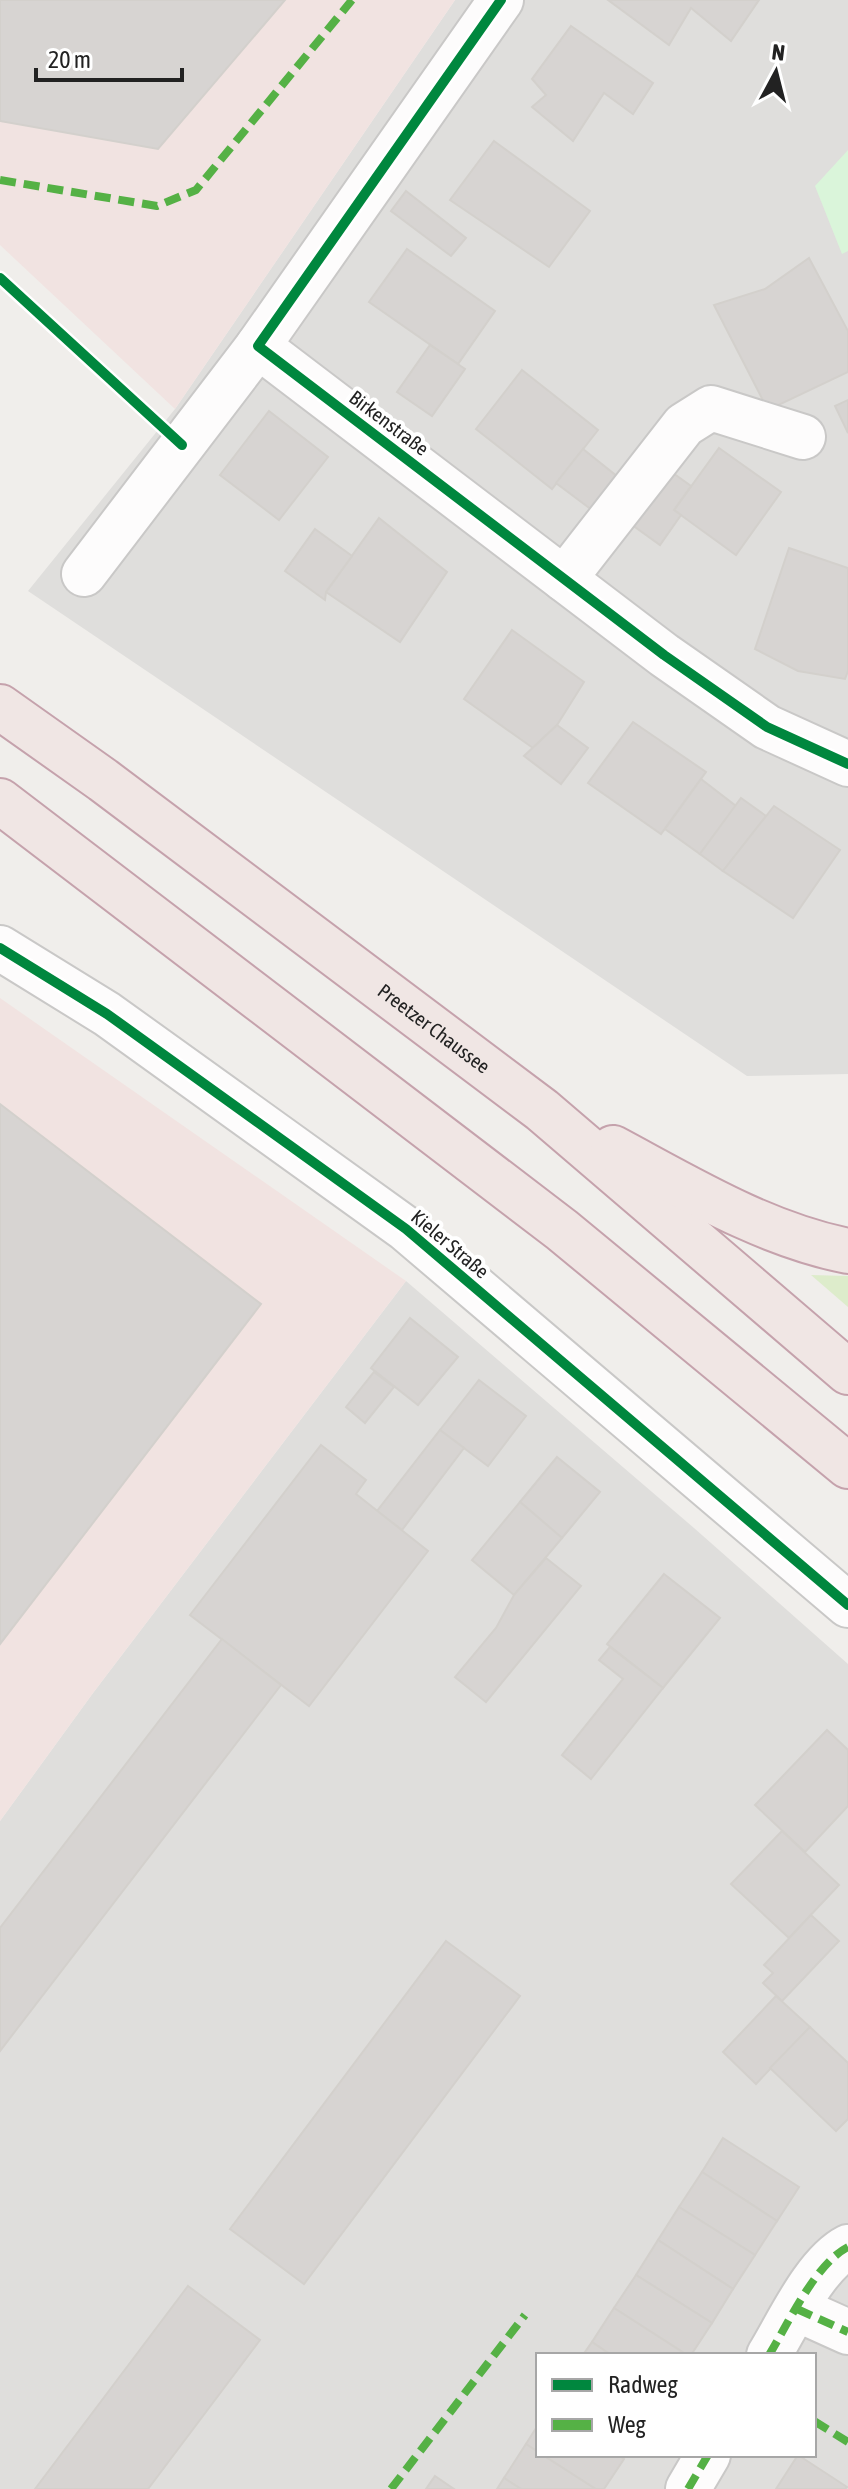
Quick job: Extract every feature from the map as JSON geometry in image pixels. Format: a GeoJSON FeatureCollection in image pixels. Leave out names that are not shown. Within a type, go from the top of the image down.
{"type":"FeatureCollection","features":[{"type":"Feature","properties":{"kind":"highway","name":"Preetzer Chaussee"},"geometry":{"type":"LineString","coordinates":[[0,707],[103,780],[542,1110],[848,1372]]}},
{"type":"Feature","properties":{"kind":"highway"},"geometry":{"type":"LineString","coordinates":[[0,801],[562,1230],[848,1466]]}},
{"type":"Feature","properties":{"kind":"highway"},"geometry":{"type":"LineString","coordinates":[[542,1110],[731,1211],[823,1246],[848,1251]]}},
{"type":"Feature","properties":{"kind":"street"},"geometry":{"type":"LineString","coordinates":[[84,574],[258,346],[501,0]]}},
{"type":"Feature","properties":{"kind":"street","name":"Birkenstraße"},"geometry":{"type":"LineString","coordinates":[[258,346],[664,655],[767,727],[848,764]]}},
{"type":"Feature","properties":{"kind":"street"},"geometry":{"type":"LineString","coordinates":[[564,579],[684,425],[711,408],[803,437]]}},
{"type":"Feature","properties":{"kind":"street","name":"Kieler Straße"},"geometry":{"type":"LineString","coordinates":[[0,948],[107,1014],[406,1229],[848,1605]]}},
{"type":"Feature","properties":{"kind":"street"},"geometry":{"type":"LineString","coordinates":[[770,2353],[817,2277],[837,2253],[848,2247]]}},
{"type":"Feature","properties":{"kind":"street"},"geometry":{"type":"LineString","coordinates":[[797,2309],[848,2332]]}},
{"type":"Feature","properties":{"kind":"street"},"geometry":{"type":"LineString","coordinates":[[688,2489],[707,2457]]}},
{"type":"Feature","properties":{"kind":"shaded area"},"geometry":{"type":"Polygon","coordinates":[[[0,0],[455,0],[175,409],[0,245],[0,0]]]}},
{"type":"Feature","properties":{"kind":"shaded area"},"geometry":{"type":"Polygon","coordinates":[[[455,0],[848,0],[848,1074],[747,1076],[28,591],[175,409],[455,0]]]}},
{"type":"Feature","properties":{"kind":"shaded area"},"geometry":{"type":"Polygon","coordinates":[[[0,998],[406,1281],[93,1693],[0,1821],[0,998]]]}},
{"type":"Feature","properties":{"kind":"shaded area"},"geometry":{"type":"Polygon","coordinates":[[[406,1281],[848,1664],[848,2489],[0,2489],[0,1821],[93,1693],[406,1281]]]}},
{"type":"Feature","properties":{"kind":"green space"},"geometry":{"type":"Polygon","coordinates":[[[848,150],[848,251],[842,254],[815,186],[848,150]]]}},
{"type":"Feature","properties":{"kind":"green space"},"geometry":{"type":"Polygon","coordinates":[[[811,1275],[848,1276],[848,1307],[811,1275]]]}},
{"type":"Feature","properties":{"kind":"building"},"geometry":{"type":"Polygon","coordinates":[[[0,0],[285,0],[158,149],[0,121],[0,0]]]}},
{"type":"Feature","properties":{"kind":"building"},"geometry":{"type":"Polygon","coordinates":[[[608,0],[759,0],[731,41],[691,8],[669,45],[608,0]]]}},
{"type":"Feature","properties":{"kind":"building"},"geometry":{"type":"Polygon","coordinates":[[[571,26],[653,83],[633,114],[604,93],[573,141],[532,107],[546,95],[532,79],[571,26]]]}},
{"type":"Feature","properties":{"kind":"building"},"geometry":{"type":"Polygon","coordinates":[[[494,141],[590,211],[549,267],[450,200],[494,141]]]}},
{"type":"Feature","properties":{"kind":"building"},"geometry":{"type":"Polygon","coordinates":[[[406,191],[466,238],[451,256],[391,211],[406,191]]]}},
{"type":"Feature","properties":{"kind":"building"},"geometry":{"type":"Polygon","coordinates":[[[407,249],[495,311],[458,364],[369,302],[407,249]]]}},
{"type":"Feature","properties":{"kind":"building"},"geometry":{"type":"Polygon","coordinates":[[[809,258],[848,331],[848,372],[768,410],[714,305],[765,289],[809,258]]]}},
{"type":"Feature","properties":{"kind":"building"},"geometry":{"type":"Polygon","coordinates":[[[430,345],[465,369],[432,416],[397,392],[430,345]]]}},
{"type":"Feature","properties":{"kind":"building"},"geometry":{"type":"Polygon","coordinates":[[[522,370],[598,430],[552,489],[476,429],[522,370]]]}},
{"type":"Feature","properties":{"kind":"building"},"geometry":{"type":"Polygon","coordinates":[[[848,400],[848,433],[835,406],[848,400]]]}},
{"type":"Feature","properties":{"kind":"building"},"geometry":{"type":"Polygon","coordinates":[[[269,411],[328,457],[279,520],[220,475],[269,411]]]}},
{"type":"Feature","properties":{"kind":"building"},"geometry":{"type":"Polygon","coordinates":[[[719,448],[781,492],[736,555],[674,510],[719,448]]]}},
{"type":"Feature","properties":{"kind":"building"},"geometry":{"type":"Polygon","coordinates":[[[583,449],[618,477],[592,510],[556,483],[583,449]]]}},
{"type":"Feature","properties":{"kind":"building"},"geometry":{"type":"Polygon","coordinates":[[[666,468],[691,486],[674,510],[681,515],[660,545],[628,522],[666,468]]]}},
{"type":"Feature","properties":{"kind":"building"},"geometry":{"type":"Polygon","coordinates":[[[379,518],[447,572],[400,642],[326,592],[379,518]]]}},
{"type":"Feature","properties":{"kind":"building"},"geometry":{"type":"Polygon","coordinates":[[[315,529],[352,556],[326,592],[325,600],[285,571],[315,529]]]}},
{"type":"Feature","properties":{"kind":"building"},"geometry":{"type":"Polygon","coordinates":[[[789,548],[848,568],[848,671],[845,679],[798,671],[755,649],[789,548]]]}},
{"type":"Feature","properties":{"kind":"building"},"geometry":{"type":"Polygon","coordinates":[[[512,630],[584,682],[557,725],[533,748],[464,699],[512,630]]]}},
{"type":"Feature","properties":{"kind":"building"},"geometry":{"type":"Polygon","coordinates":[[[633,722],[706,772],[661,834],[588,783],[633,722]]]}},
{"type":"Feature","properties":{"kind":"building"},"geometry":{"type":"Polygon","coordinates":[[[557,725],[588,748],[561,784],[524,756],[557,725]]]}},
{"type":"Feature","properties":{"kind":"building"},"geometry":{"type":"Polygon","coordinates":[[[701,779],[736,806],[700,854],[665,829],[701,779]]]}},
{"type":"Feature","properties":{"kind":"building"},"geometry":{"type":"Polygon","coordinates":[[[741,798],[766,816],[723,871],[700,854],[741,798]]]}},
{"type":"Feature","properties":{"kind":"building"},"geometry":{"type":"Polygon","coordinates":[[[774,806],[840,850],[793,918],[723,871],[774,806]]]}},
{"type":"Feature","properties":{"kind":"building"},"geometry":{"type":"Polygon","coordinates":[[[0,1104],[261,1304],[0,1644],[0,1104]]]}},
{"type":"Feature","properties":{"kind":"building"},"geometry":{"type":"Polygon","coordinates":[[[410,1318],[458,1357],[418,1405],[371,1368],[410,1318]]]}},
{"type":"Feature","properties":{"kind":"building"},"geometry":{"type":"Polygon","coordinates":[[[374,1372],[394,1387],[365,1423],[346,1407],[374,1372]]]}},
{"type":"Feature","properties":{"kind":"building"},"geometry":{"type":"Polygon","coordinates":[[[479,1380],[526,1416],[488,1466],[440,1430],[479,1380]]]}},
{"type":"Feature","properties":{"kind":"building"},"geometry":{"type":"Polygon","coordinates":[[[440,1430],[464,1448],[402,1530],[377,1511],[440,1430]]]}},
{"type":"Feature","properties":{"kind":"building"},"geometry":{"type":"Polygon","coordinates":[[[321,1445],[366,1480],[356,1494],[428,1551],[309,1706],[190,1615],[321,1445]]]}},
{"type":"Feature","properties":{"kind":"building"},"geometry":{"type":"Polygon","coordinates":[[[557,1457],[600,1492],[562,1538],[520,1502],[557,1457]]]}},
{"type":"Feature","properties":{"kind":"building"},"geometry":{"type":"Polygon","coordinates":[[[520,1502],[562,1538],[514,1595],[472,1560],[520,1502]]]}},
{"type":"Feature","properties":{"kind":"building"},"geometry":{"type":"Polygon","coordinates":[[[546,1558],[581,1586],[486,1702],[455,1677],[496,1628],[514,1595],[546,1558]]]}},
{"type":"Feature","properties":{"kind":"building"},"geometry":{"type":"Polygon","coordinates":[[[664,1574],[720,1618],[663,1688],[607,1644],[664,1574]]]}},
{"type":"Feature","properties":{"kind":"building"},"geometry":{"type":"Polygon","coordinates":[[[222,1639],[281,1685],[0,2051],[0,1928],[222,1639]]]}},
{"type":"Feature","properties":{"kind":"building"},"geometry":{"type":"Polygon","coordinates":[[[610,1647],[663,1688],[591,1779],[562,1755],[623,1679],[599,1660],[610,1647]]]}},
{"type":"Feature","properties":{"kind":"building"},"geometry":{"type":"Polygon","coordinates":[[[827,1730],[848,1750],[848,1806],[805,1852],[755,1805],[827,1730]]]}},
{"type":"Feature","properties":{"kind":"building"},"geometry":{"type":"Polygon","coordinates":[[[782,1831],[839,1885],[789,1938],[731,1884],[782,1831]]]}},
{"type":"Feature","properties":{"kind":"building"},"geometry":{"type":"Polygon","coordinates":[[[811,1915],[839,1941],[782,2001],[763,1983],[773,1973],[764,1965],[811,1915]]]}},
{"type":"Feature","properties":{"kind":"building"},"geometry":{"type":"Polygon","coordinates":[[[446,1941],[520,1996],[304,2284],[230,2229],[446,1941]]]}},
{"type":"Feature","properties":{"kind":"building"},"geometry":{"type":"Polygon","coordinates":[[[776,1996],[810,2027],[756,2084],[723,2052],[776,1996]]]}},
{"type":"Feature","properties":{"kind":"building"},"geometry":{"type":"Polygon","coordinates":[[[810,2027],[848,2063],[848,2119],[836,2131],[770,2068],[810,2027]]]}},
{"type":"Feature","properties":{"kind":"building"},"geometry":{"type":"Polygon","coordinates":[[[723,2138],[799,2187],[777,2221],[702,2172],[723,2138]]]}},
{"type":"Feature","properties":{"kind":"building"},"geometry":{"type":"Polygon","coordinates":[[[702,2172],[777,2221],[755,2255],[679,2207],[702,2172]]]}},
{"type":"Feature","properties":{"kind":"building"},"geometry":{"type":"Polygon","coordinates":[[[679,2207],[755,2255],[733,2289],[658,2240],[679,2207]]]}},
{"type":"Feature","properties":{"kind":"building"},"geometry":{"type":"Polygon","coordinates":[[[658,2240],[733,2289],[712,2323],[636,2275],[658,2240]]]}},
{"type":"Feature","properties":{"kind":"building"},"geometry":{"type":"Polygon","coordinates":[[[636,2275],[712,2323],[692,2353],[684,2353],[614,2308],[636,2275]]]}},
{"type":"Feature","properties":{"kind":"building"},"geometry":{"type":"Polygon","coordinates":[[[188,2286],[260,2340],[148,2489],[35,2489],[188,2286]]]}},
{"type":"Feature","properties":{"kind":"building"},"geometry":{"type":"Polygon","coordinates":[[[614,2308],[684,2353],[608,2353],[592,2342],[614,2308]]]}},
{"type":"Feature","properties":{"kind":"building"},"geometry":{"type":"Polygon","coordinates":[[[592,2342],[608,2353],[584,2353],[592,2342]]]}},
{"type":"Feature","properties":{"kind":"building"},"geometry":{"type":"Polygon","coordinates":[[[536,2428],[536,2451],[526,2444],[536,2428]]]}},
{"type":"Feature","properties":{"kind":"building"},"geometry":{"type":"Polygon","coordinates":[[[526,2444],[536,2451],[536,2457],[546,2457],[596,2489],[521,2489],[504,2478],[526,2444]]]}},
{"type":"Feature","properties":{"kind":"building"},"geometry":{"type":"Polygon","coordinates":[[[546,2457],[624,2459],[604,2489],[596,2489],[546,2457]]]}},
{"type":"Feature","properties":{"kind":"building"},"geometry":{"type":"Polygon","coordinates":[[[797,2457],[847,2487],[845,2489],[776,2489],[797,2457]]]}},
{"type":"Feature","properties":{"kind":"building"},"geometry":{"type":"Polygon","coordinates":[[[435,2476],[454,2489],[426,2489],[435,2476]]]}},
{"type":"Feature","properties":{"kind":"building"},"geometry":{"type":"Polygon","coordinates":[[[504,2478],[521,2489],[497,2489],[504,2478]]]}},
{"type":"Feature","properties":{"kind":"marked path"},"geometry":{"type":"LineString","coordinates":[[0,180],[157,206],[196,190],[352,0]]}},
{"type":"Feature","properties":{"kind":"marked path"},"geometry":{"type":"LineString","coordinates":[[770,2353],[814,2280],[836,2255],[848,2247]]}},
{"type":"Feature","properties":{"kind":"marked path"},"geometry":{"type":"LineString","coordinates":[[797,2309],[848,2332]]}},
{"type":"Feature","properties":{"kind":"marked path"},"geometry":{"type":"LineString","coordinates":[[391,2489],[525,2315]]}},
{"type":"Feature","properties":{"kind":"marked path"},"geometry":{"type":"LineString","coordinates":[[816,2422],[848,2442]]}},
{"type":"Feature","properties":{"kind":"marked path"},"geometry":{"type":"LineString","coordinates":[[688,2489],[707,2457]]}},
{"type":"Feature","properties":{"kind":"cycle path"},"geometry":{"type":"LineString","coordinates":[[501,0],[258,346],[664,655],[767,727],[848,764]]}},
{"type":"Feature","properties":{"kind":"cycle path"},"geometry":{"type":"LineString","coordinates":[[0,278],[182,445]]}},
{"type":"Feature","properties":{"kind":"cycle path"},"geometry":{"type":"LineString","coordinates":[[0,948],[107,1014],[406,1229],[848,1605]]}}]}
